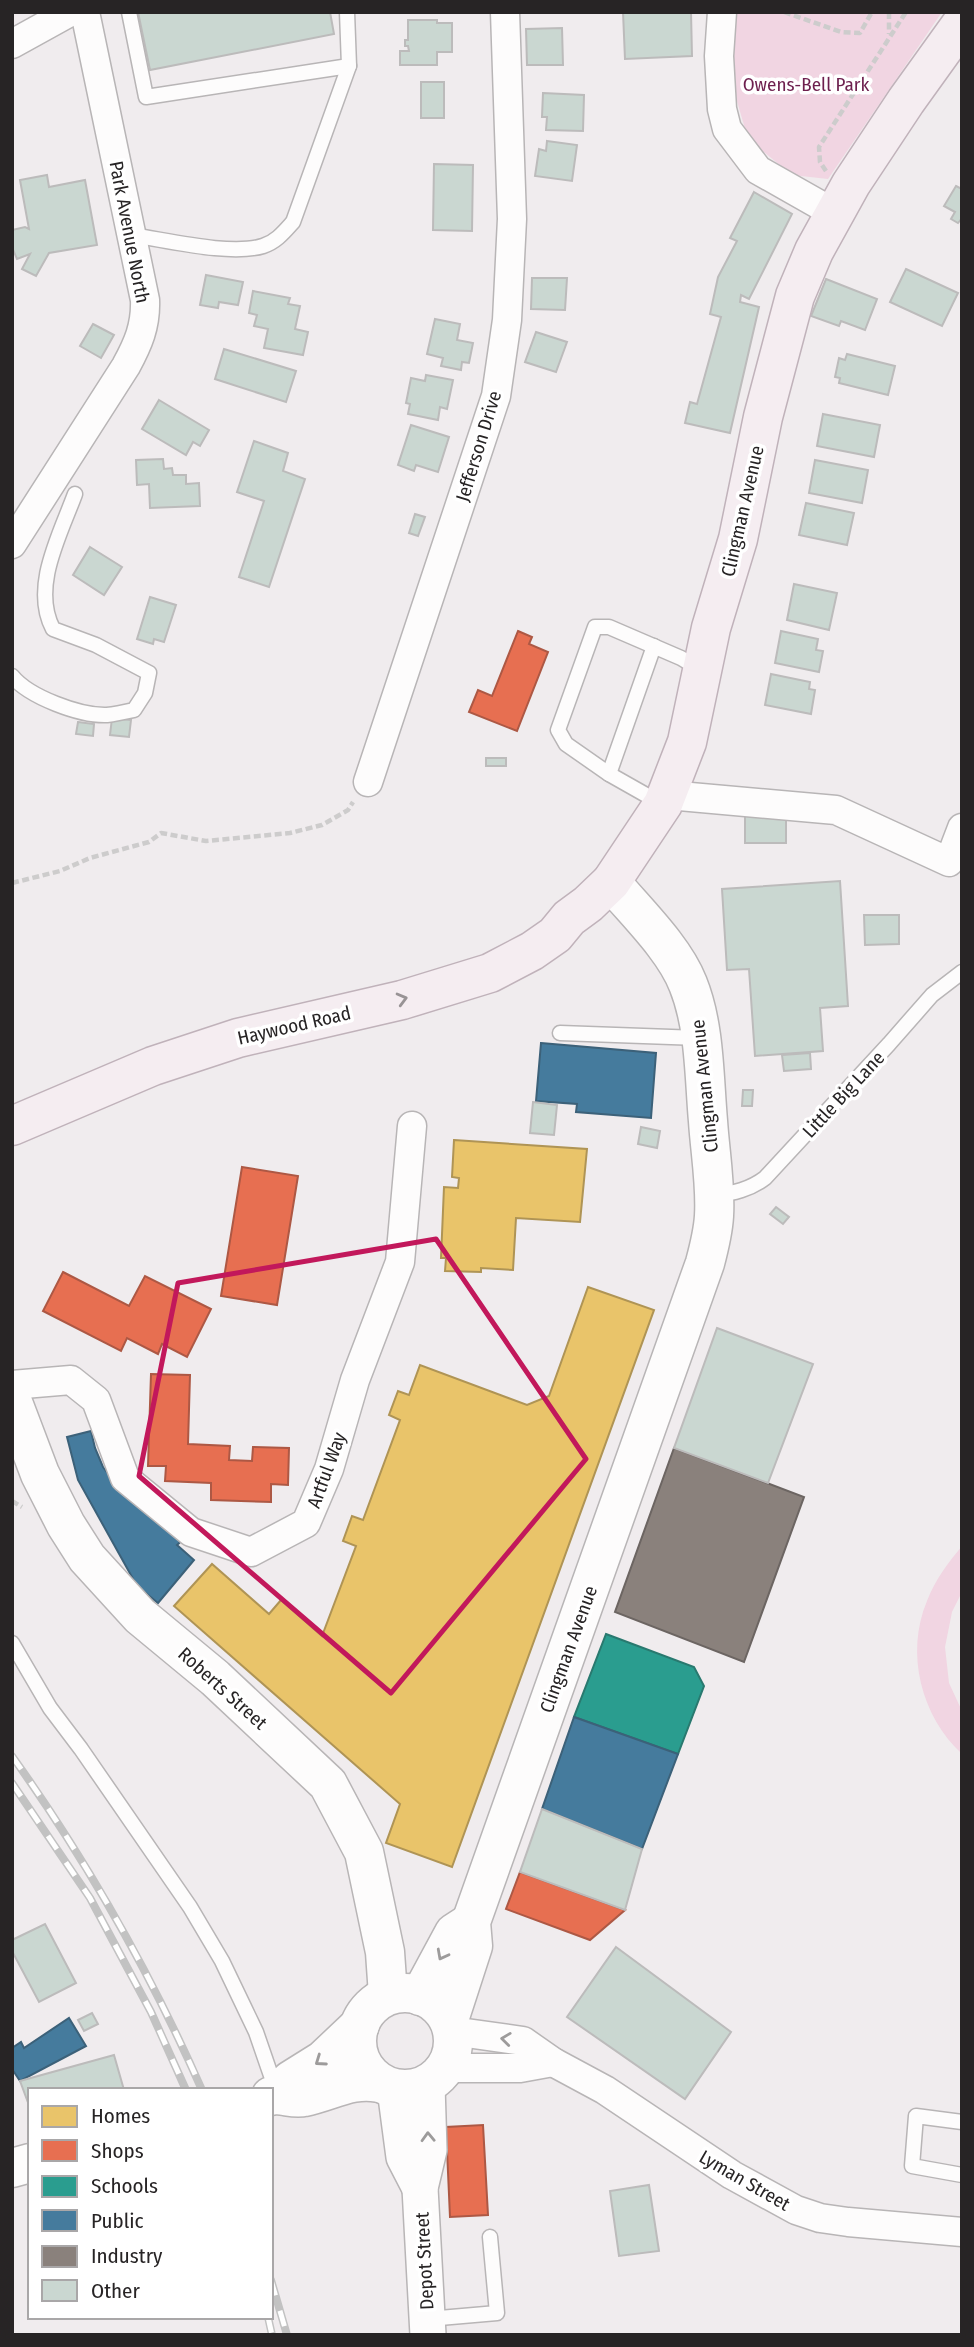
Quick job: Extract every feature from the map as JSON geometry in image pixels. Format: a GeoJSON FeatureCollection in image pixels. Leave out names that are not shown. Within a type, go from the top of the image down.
{"type":"FeatureCollection","features":[{"type":"Feature","properties":{"kind":"main road","name":"Clingman Avenue"},"geometry":{"type":"LineString","coordinates":[[450,2026],[474,1946],[471,1922],[705,1264],[713,1226],[701,1038],[695,1007],[687,982],[678,966],[611,882],[666,800],[687,742],[711,628],[738,539],[763,417],[795,296],[834,213],[906,101],[962,23]]}},
{"type":"Feature","properties":{"kind":"main road","name":"Haywood Road"},"geometry":{"type":"LineString","coordinates":[[12,1097],[202,1027],[235,1028],[402,1000],[491,973],[555,935],[569,918],[611,882]]}},
{"type":"Feature","properties":{"kind":"main road","name":"Haywood Road"},"geometry":{"type":"LineString","coordinates":[[12,1126],[235,1028]]}},
{"type":"Feature","properties":{"kind":"main road","name":"Roberts Street"},"geometry":{"type":"LineString","coordinates":[[12,1400],[40,1475],[66,1525],[87,1558],[113,1590],[215,1678],[328,1784],[365,1852],[385,1952],[404,1995]]}},
{"type":"Feature","properties":{"kind":"main road","name":"Clingman Avenue"},"geometry":{"type":"LineString","coordinates":[[404,1995],[454,1933],[471,1922]]}},
{"type":"Feature","properties":{"kind":"main road"},"geometry":{"type":"LineString","coordinates":[[275,2095],[301,2098],[360,2080],[412,2081],[454,2043],[442,2010],[404,1995],[367,2012],[360,2025],[357,2041],[359,2057],[367,2072],[412,2081]]}},
{"type":"Feature","properties":{"kind":"main road"},"geometry":{"type":"LineString","coordinates":[[275,2095],[291,2080],[323,2060],[360,2025]]}},
{"type":"Feature","properties":{"kind":"street"},"geometry":{"type":"LineString","coordinates":[[12,44],[70,12]]}},
{"type":"Feature","properties":{"kind":"street","name":"Park Avenue North"},"geometry":{"type":"LineString","coordinates":[[12,544],[126,366],[141,337],[146,317],[145,300],[85,12]]}},
{"type":"Feature","properties":{"kind":"street","name":"Jefferson Drive"},"geometry":{"type":"LineString","coordinates":[[368,782],[496,396],[507,320],[512,219],[505,12]]}},
{"type":"Feature","properties":{"kind":"street"},"geometry":{"type":"LineString","coordinates":[[722,12],[719,56],[722,109],[727,129],[758,170],[834,213]]}},
{"type":"Feature","properties":{"kind":"street"},"geometry":{"type":"LineString","coordinates":[[666,800],[836,810],[949,862],[962,828]]}},
{"type":"Feature","properties":{"kind":"street","name":"Artful Way"},"geometry":{"type":"LineString","coordinates":[[12,1385],[71,1380],[96,1400],[125,1478],[191,1532],[251,1552],[306,1523],[329,1469],[355,1380],[400,1262],[412,1126]]}},
{"type":"Feature","properties":{"kind":"street","name":"Lyman Street"},"geometry":{"type":"LineString","coordinates":[[450,2026],[523,2041],[553,2062],[605,2090],[732,2175],[796,2210],[820,2218],[848,2222],[962,2232]]}},
{"type":"Feature","properties":{"kind":"street"},"geometry":{"type":"LineString","coordinates":[[412,2081],[553,2062]]}},
{"type":"Feature","properties":{"kind":"street","name":"Depot Street"},"geometry":{"type":"LineString","coordinates":[[412,2081],[404,2157],[420,2188],[427,2327]]}},
{"type":"Feature","properties":{"kind":"lane"},"geometry":{"type":"LineString","coordinates":[[129,12],[146,97],[349,66]]}},
{"type":"Feature","properties":{"kind":"lane"},"geometry":{"type":"LineString","coordinates":[[131,234],[237,250],[265,246],[281,237],[293,222],[349,66],[347,12]]}},
{"type":"Feature","properties":{"kind":"lane"},"geometry":{"type":"LineString","coordinates":[[12,676],[19,684],[67,708],[105,715],[134,710],[145,693],[149,673],[96,645],[53,629],[48,619],[44,606],[50,565],[75,494]]}},
{"type":"Feature","properties":{"kind":"lane"},"geometry":{"type":"LineString","coordinates":[[666,800],[609,774],[566,744],[558,730],[595,627],[609,626],[702,671]]}},
{"type":"Feature","properties":{"kind":"lane"},"geometry":{"type":"LineString","coordinates":[[609,774],[654,646]]}},
{"type":"Feature","properties":{"kind":"lane","name":"Little Big Lane"},"geometry":{"type":"LineString","coordinates":[[713,1194],[738,1190],[765,1178],[932,995],[962,972]]}},
{"type":"Feature","properties":{"kind":"lane"},"geometry":{"type":"LineString","coordinates":[[560,1033],[701,1038]]}},
{"type":"Feature","properties":{"kind":"lane"},"geometry":{"type":"LineString","coordinates":[[12,1643],[50,1708],[82,1749],[211,1942],[256,2032],[273,2088]]}},
{"type":"Feature","properties":{"kind":"lane"},"geometry":{"type":"LineString","coordinates":[[962,2123],[916,2116],[912,2166],[962,2175]]}},
{"type":"Feature","properties":{"kind":"lane"},"geometry":{"type":"LineString","coordinates":[[427,2327],[497,2313],[490,2236]]}},
{"type":"Feature","properties":{"kind":"path"},"geometry":{"type":"LineString","coordinates":[[784,12],[841,32],[860,33],[872,12]]}},
{"type":"Feature","properties":{"kind":"path"},"geometry":{"type":"LineString","coordinates":[[889,12],[889,35]]}},
{"type":"Feature","properties":{"kind":"path"},"geometry":{"type":"LineString","coordinates":[[829,174],[820,162],[819,147],[906,12]]}},
{"type":"Feature","properties":{"kind":"path"},"geometry":{"type":"LineString","coordinates":[[12,883],[60,871],[90,858],[149,842],[162,833],[206,841],[290,833],[322,825],[348,810],[368,782]]}},
{"type":"Feature","properties":{"kind":"highlighted area"},"geometry":{"type":"Polygon","coordinates":[[[436,1239],[586,1459],[391,1693],[139,1476],[178,1283],[436,1239]]]}},
{"type":"Feature","properties":{"kind":"green space","name":"Owens-Bell Park"},"geometry":{"type":"Polygon","coordinates":[[[733,12],[942,12],[828,179],[792,175],[748,139],[732,84],[733,12]]]}},
{"type":"Feature","properties":{"kind":"green space"},"geometry":{"type":"Polygon","coordinates":[[[962,1546],[962,1592],[952,1612],[945,1647],[949,1683],[962,1711],[962,1754],[948,1739],[927,1703],[921,1683],[917,1642],[930,1593],[962,1546]]]}},
{"type":"Feature","properties":{"kind":"building: Homes"},"geometry":{"type":"Polygon","coordinates":[[[454,1140],[587,1149],[580,1222],[516,1218],[513,1270],[481,1268],[481,1272],[445,1271],[446,1258],[441,1258],[444,1187],[458,1188],[459,1178],[452,1177],[454,1140]]]}},
{"type":"Feature","properties":{"kind":"building: Homes"},"geometry":{"type":"Polygon","coordinates":[[[588,1287],[654,1310],[452,1867],[386,1843],[400,1804],[174,1606],[212,1564],[269,1614],[281,1600],[322,1636],[356,1546],[343,1541],[352,1516],[363,1520],[400,1420],[389,1415],[398,1391],[409,1395],[420,1365],[527,1405],[549,1396],[588,1287]]]}},
{"type":"Feature","properties":{"kind":"building: Shops"},"geometry":{"type":"Polygon","coordinates":[[[518,631],[532,637],[529,644],[548,652],[517,731],[469,712],[478,690],[492,696],[518,631]]]}},
{"type":"Feature","properties":{"kind":"building: Shops"},"geometry":{"type":"Polygon","coordinates":[[[242,1167],[298,1176],[277,1305],[221,1296],[242,1167]]]}},
{"type":"Feature","properties":{"kind":"building: Shops"},"geometry":{"type":"Polygon","coordinates":[[[63,1272],[129,1306],[145,1276],[211,1309],[187,1357],[162,1344],[158,1354],[127,1338],[121,1351],[43,1311],[63,1272]]]}},
{"type":"Feature","properties":{"kind":"building: Shops"},"geometry":{"type":"Polygon","coordinates":[[[151,1374],[190,1375],[188,1444],[230,1446],[229,1460],[252,1461],[253,1447],[289,1448],[288,1485],[271,1484],[271,1502],[211,1500],[211,1483],[165,1481],[166,1466],[148,1466],[151,1374]]]}},
{"type":"Feature","properties":{"kind":"building: Shops"},"geometry":{"type":"Polygon","coordinates":[[[520,1872],[625,1910],[590,1940],[506,1909],[520,1872]]]}},
{"type":"Feature","properties":{"kind":"building: Shops"},"geometry":{"type":"Polygon","coordinates":[[[483,2125],[488,2215],[450,2217],[446,2127],[483,2125]]]}},
{"type":"Feature","properties":{"kind":"building: Schools"},"geometry":{"type":"Polygon","coordinates":[[[606,1634],[694,1667],[704,1686],[678,1754],[574,1717],[606,1634]]]}},
{"type":"Feature","properties":{"kind":"building: Public"},"geometry":{"type":"Polygon","coordinates":[[[541,1043],[656,1053],[651,1118],[576,1112],[577,1104],[536,1101],[541,1043]]]}},
{"type":"Feature","properties":{"kind":"building: Public"},"geometry":{"type":"Polygon","coordinates":[[[91,1431],[103,1467],[117,1485],[154,1519],[187,1536],[177,1545],[194,1560],[158,1603],[137,1586],[78,1480],[67,1437],[91,1431]]]}},
{"type":"Feature","properties":{"kind":"building: Public"},"geometry":{"type":"Polygon","coordinates":[[[574,1717],[678,1754],[642,1849],[542,1809],[574,1717]]]}},
{"type":"Feature","properties":{"kind":"building: Public"},"geometry":{"type":"Polygon","coordinates":[[[69,2018],[86,2046],[20,2081],[12,2069],[12,2048],[21,2042],[24,2048],[69,2018]]]}},
{"type":"Feature","properties":{"kind":"building: Industry"},"geometry":{"type":"Polygon","coordinates":[[[674,1448],[804,1497],[744,1662],[615,1612],[674,1448]]]}},
{"type":"Feature","properties":{"kind":"building: Other"},"geometry":{"type":"Polygon","coordinates":[[[138,12],[330,12],[334,34],[150,70],[138,12]]]}},
{"type":"Feature","properties":{"kind":"building: Other"},"geometry":{"type":"Polygon","coordinates":[[[623,12],[691,12],[692,56],[625,59],[623,12]]]}},
{"type":"Feature","properties":{"kind":"building: Other"},"geometry":{"type":"Polygon","coordinates":[[[408,20],[452,23],[452,52],[437,52],[437,65],[400,65],[400,51],[409,51],[408,46],[405,46],[405,40],[408,40],[408,20]]]}},
{"type":"Feature","properties":{"kind":"building: Other"},"geometry":{"type":"Polygon","coordinates":[[[562,28],[563,65],[527,65],[526,29],[562,28]]]}},
{"type":"Feature","properties":{"kind":"building: Other"},"geometry":{"type":"Polygon","coordinates":[[[421,82],[444,82],[444,118],[421,118],[421,82]]]}},
{"type":"Feature","properties":{"kind":"building: Other"},"geometry":{"type":"Polygon","coordinates":[[[543,93],[584,95],[583,131],[546,130],[547,117],[542,117],[543,93]]]}},
{"type":"Feature","properties":{"kind":"building: Other"},"geometry":{"type":"Polygon","coordinates":[[[547,141],[577,145],[572,181],[535,176],[539,149],[546,151],[547,141]]]}},
{"type":"Feature","properties":{"kind":"building: Other"},"geometry":{"type":"Polygon","coordinates":[[[434,164],[473,165],[472,231],[433,230],[434,164]]]}},
{"type":"Feature","properties":{"kind":"building: Other"},"geometry":{"type":"Polygon","coordinates":[[[47,175],[49,187],[85,180],[97,245],[49,253],[36,276],[22,269],[30,254],[17,259],[14,252],[12,256],[12,230],[25,227],[29,229],[20,180],[47,175]]]}},
{"type":"Feature","properties":{"kind":"building: Other"},"geometry":{"type":"Polygon","coordinates":[[[956,186],[962,189],[962,218],[958,223],[951,219],[955,212],[944,206],[956,186]]]}},
{"type":"Feature","properties":{"kind":"building: Other"},"geometry":{"type":"Polygon","coordinates":[[[754,192],[792,214],[749,299],[741,295],[740,302],[759,307],[730,433],[685,423],[690,402],[697,404],[721,317],[710,314],[718,277],[737,241],[730,238],[754,192]]]}},
{"type":"Feature","properties":{"kind":"building: Other"},"geometry":{"type":"Polygon","coordinates":[[[906,269],[958,293],[942,326],[890,302],[906,269]]]}},
{"type":"Feature","properties":{"kind":"building: Other"},"geometry":{"type":"Polygon","coordinates":[[[206,275],[243,282],[238,305],[219,302],[218,308],[200,305],[206,275]]]}},
{"type":"Feature","properties":{"kind":"building: Other"},"geometry":{"type":"Polygon","coordinates":[[[532,278],[567,278],[565,310],[531,309],[532,278]]]}},
{"type":"Feature","properties":{"kind":"building: Other"},"geometry":{"type":"Polygon","coordinates":[[[826,279],[877,299],[865,330],[841,321],[839,326],[811,316],[826,279]]]}},
{"type":"Feature","properties":{"kind":"building: Other"},"geometry":{"type":"Polygon","coordinates":[[[253,291],[290,298],[288,304],[300,306],[295,329],[308,332],[303,355],[264,348],[268,329],[254,326],[257,315],[249,313],[253,291]]]}},
{"type":"Feature","properties":{"kind":"building: Other"},"geometry":{"type":"Polygon","coordinates":[[[435,319],[460,324],[457,340],[473,343],[469,363],[462,362],[461,370],[441,366],[443,358],[427,354],[435,319]]]}},
{"type":"Feature","properties":{"kind":"building: Other"},"geometry":{"type":"Polygon","coordinates":[[[93,324],[114,335],[101,358],[80,346],[93,324]]]}},
{"type":"Feature","properties":{"kind":"building: Other"},"geometry":{"type":"Polygon","coordinates":[[[536,332],[567,342],[556,372],[525,362],[536,332]]]}},
{"type":"Feature","properties":{"kind":"building: Other"},"geometry":{"type":"Polygon","coordinates":[[[224,349],[296,371],[286,402],[215,379],[224,349]]]}},
{"type":"Feature","properties":{"kind":"building: Other"},"geometry":{"type":"Polygon","coordinates":[[[847,354],[895,366],[888,395],[839,383],[840,378],[835,377],[839,358],[845,360],[847,354]]]}},
{"type":"Feature","properties":{"kind":"building: Other"},"geometry":{"type":"Polygon","coordinates":[[[426,375],[453,380],[447,409],[440,407],[438,420],[408,414],[410,404],[406,403],[411,378],[425,381],[426,375]]]}},
{"type":"Feature","properties":{"kind":"building: Other"},"geometry":{"type":"Polygon","coordinates":[[[159,400],[209,430],[200,446],[193,442],[186,455],[142,429],[159,400]]]}},
{"type":"Feature","properties":{"kind":"building: Other"},"geometry":{"type":"Polygon","coordinates":[[[823,414],[880,425],[874,457],[817,446],[823,414]]]}},
{"type":"Feature","properties":{"kind":"building: Other"},"geometry":{"type":"Polygon","coordinates":[[[411,425],[449,437],[438,472],[416,465],[414,471],[398,465],[411,425]]]}},
{"type":"Feature","properties":{"kind":"building: Other"},"geometry":{"type":"Polygon","coordinates":[[[254,441],[288,453],[283,471],[305,479],[269,587],[239,577],[264,501],[237,492],[254,441]]]}},
{"type":"Feature","properties":{"kind":"building: Other"},"geometry":{"type":"Polygon","coordinates":[[[163,459],[164,469],[172,468],[173,475],[186,475],[186,484],[199,483],[200,506],[150,508],[149,484],[137,485],[136,460],[163,459]]]}},
{"type":"Feature","properties":{"kind":"building: Other"},"geometry":{"type":"Polygon","coordinates":[[[815,460],[868,470],[862,503],[809,493],[815,460]]]}},
{"type":"Feature","properties":{"kind":"building: Other"},"geometry":{"type":"Polygon","coordinates":[[[806,503],[854,513],[847,545],[799,535],[806,503]]]}},
{"type":"Feature","properties":{"kind":"building: Other"},"geometry":{"type":"Polygon","coordinates":[[[415,514],[425,517],[418,536],[409,533],[415,514]]]}},
{"type":"Feature","properties":{"kind":"building: Other"},"geometry":{"type":"Polygon","coordinates":[[[90,547],[122,567],[104,595],[73,575],[90,547]]]}},
{"type":"Feature","properties":{"kind":"building: Other"},"geometry":{"type":"Polygon","coordinates":[[[794,584],[837,593],[829,630],[787,620],[794,584]]]}},
{"type":"Feature","properties":{"kind":"building: Other"},"geometry":{"type":"Polygon","coordinates":[[[150,597],[176,605],[164,642],[154,639],[153,644],[137,639],[150,597]]]}},
{"type":"Feature","properties":{"kind":"building: Other"},"geometry":{"type":"Polygon","coordinates":[[[781,631],[818,639],[816,650],[823,651],[819,672],[775,663],[781,631]]]}},
{"type":"Feature","properties":{"kind":"building: Other"},"geometry":{"type":"Polygon","coordinates":[[[771,674],[810,682],[809,689],[815,690],[811,714],[765,705],[771,674]]]}},
{"type":"Feature","properties":{"kind":"building: Other"},"geometry":{"type":"Polygon","coordinates":[[[112,718],[131,720],[129,737],[110,735],[112,718]]]}},
{"type":"Feature","properties":{"kind":"building: Other"},"geometry":{"type":"Polygon","coordinates":[[[78,722],[94,724],[93,736],[76,734],[78,722]]]}},
{"type":"Feature","properties":{"kind":"building: Other"},"geometry":{"type":"Polygon","coordinates":[[[486,758],[506,758],[506,766],[486,766],[486,758]]]}},
{"type":"Feature","properties":{"kind":"building: Other"},"geometry":{"type":"Polygon","coordinates":[[[745,815],[786,815],[786,843],[745,843],[745,815]]]}},
{"type":"Feature","properties":{"kind":"building: Other"},"geometry":{"type":"Polygon","coordinates":[[[840,881],[848,1006],[820,1008],[823,1051],[755,1056],[749,969],[727,970],[722,889],[840,881]]]}},
{"type":"Feature","properties":{"kind":"building: Other"},"geometry":{"type":"Polygon","coordinates":[[[864,915],[899,915],[899,944],[865,945],[864,915]]]}},
{"type":"Feature","properties":{"kind":"building: Other"},"geometry":{"type":"Polygon","coordinates":[[[810,1053],[811,1069],[784,1071],[782,1055],[810,1053]]]}},
{"type":"Feature","properties":{"kind":"building: Other"},"geometry":{"type":"Polygon","coordinates":[[[743,1090],[753,1090],[752,1106],[742,1106],[743,1090]]]}},
{"type":"Feature","properties":{"kind":"building: Other"},"geometry":{"type":"Polygon","coordinates":[[[533,1102],[557,1105],[554,1135],[530,1133],[533,1102]]]}},
{"type":"Feature","properties":{"kind":"building: Other"},"geometry":{"type":"Polygon","coordinates":[[[641,1127],[660,1131],[657,1148],[638,1144],[641,1127]]]}},
{"type":"Feature","properties":{"kind":"building: Other"},"geometry":{"type":"Polygon","coordinates":[[[776,1207],[789,1217],[783,1224],[770,1214],[776,1207]]]}},
{"type":"Feature","properties":{"kind":"building: Other"},"geometry":{"type":"Polygon","coordinates":[[[717,1328],[813,1364],[768,1483],[674,1448],[717,1328]]]}},
{"type":"Feature","properties":{"kind":"building: Other"},"geometry":{"type":"Polygon","coordinates":[[[542,1809],[642,1849],[625,1910],[520,1872],[542,1809]]]}},
{"type":"Feature","properties":{"kind":"building: Other"},"geometry":{"type":"Polygon","coordinates":[[[45,1924],[76,1983],[39,2002],[12,1951],[12,1940],[45,1924]]]}},
{"type":"Feature","properties":{"kind":"building: Other"},"geometry":{"type":"Polygon","coordinates":[[[616,1947],[731,2032],[685,2099],[567,2017],[616,1947]]]}},
{"type":"Feature","properties":{"kind":"building: Other"},"geometry":{"type":"Polygon","coordinates":[[[92,2013],[98,2024],[84,2031],[78,2020],[92,2013]]]}},
{"type":"Feature","properties":{"kind":"building: Other"},"geometry":{"type":"Polygon","coordinates":[[[114,2055],[123,2088],[28,2088],[28,2103],[20,2081],[114,2055]]]}},
{"type":"Feature","properties":{"kind":"building: Other"},"geometry":{"type":"Polygon","coordinates":[[[649,2185],[659,2251],[619,2256],[610,2191],[649,2185]]]}},
{"type":"Feature","properties":{"kind":"railway"},"geometry":{"type":"LineString","coordinates":[[12,1756],[66,1836],[116,1918],[161,2003],[201,2088]]}},
{"type":"Feature","properties":{"kind":"railway"},"geometry":{"type":"LineString","coordinates":[[12,1783],[90,1898],[151,2012],[185,2088]]}},
{"type":"Feature","properties":{"kind":"railway"},"geometry":{"type":"LineString","coordinates":[[273,2287],[287,2335]]}},
{"type":"Feature","properties":{"kind":"railway"},"geometry":{"type":"LineString","coordinates":[[268,2319],[272,2335]]}}]}
